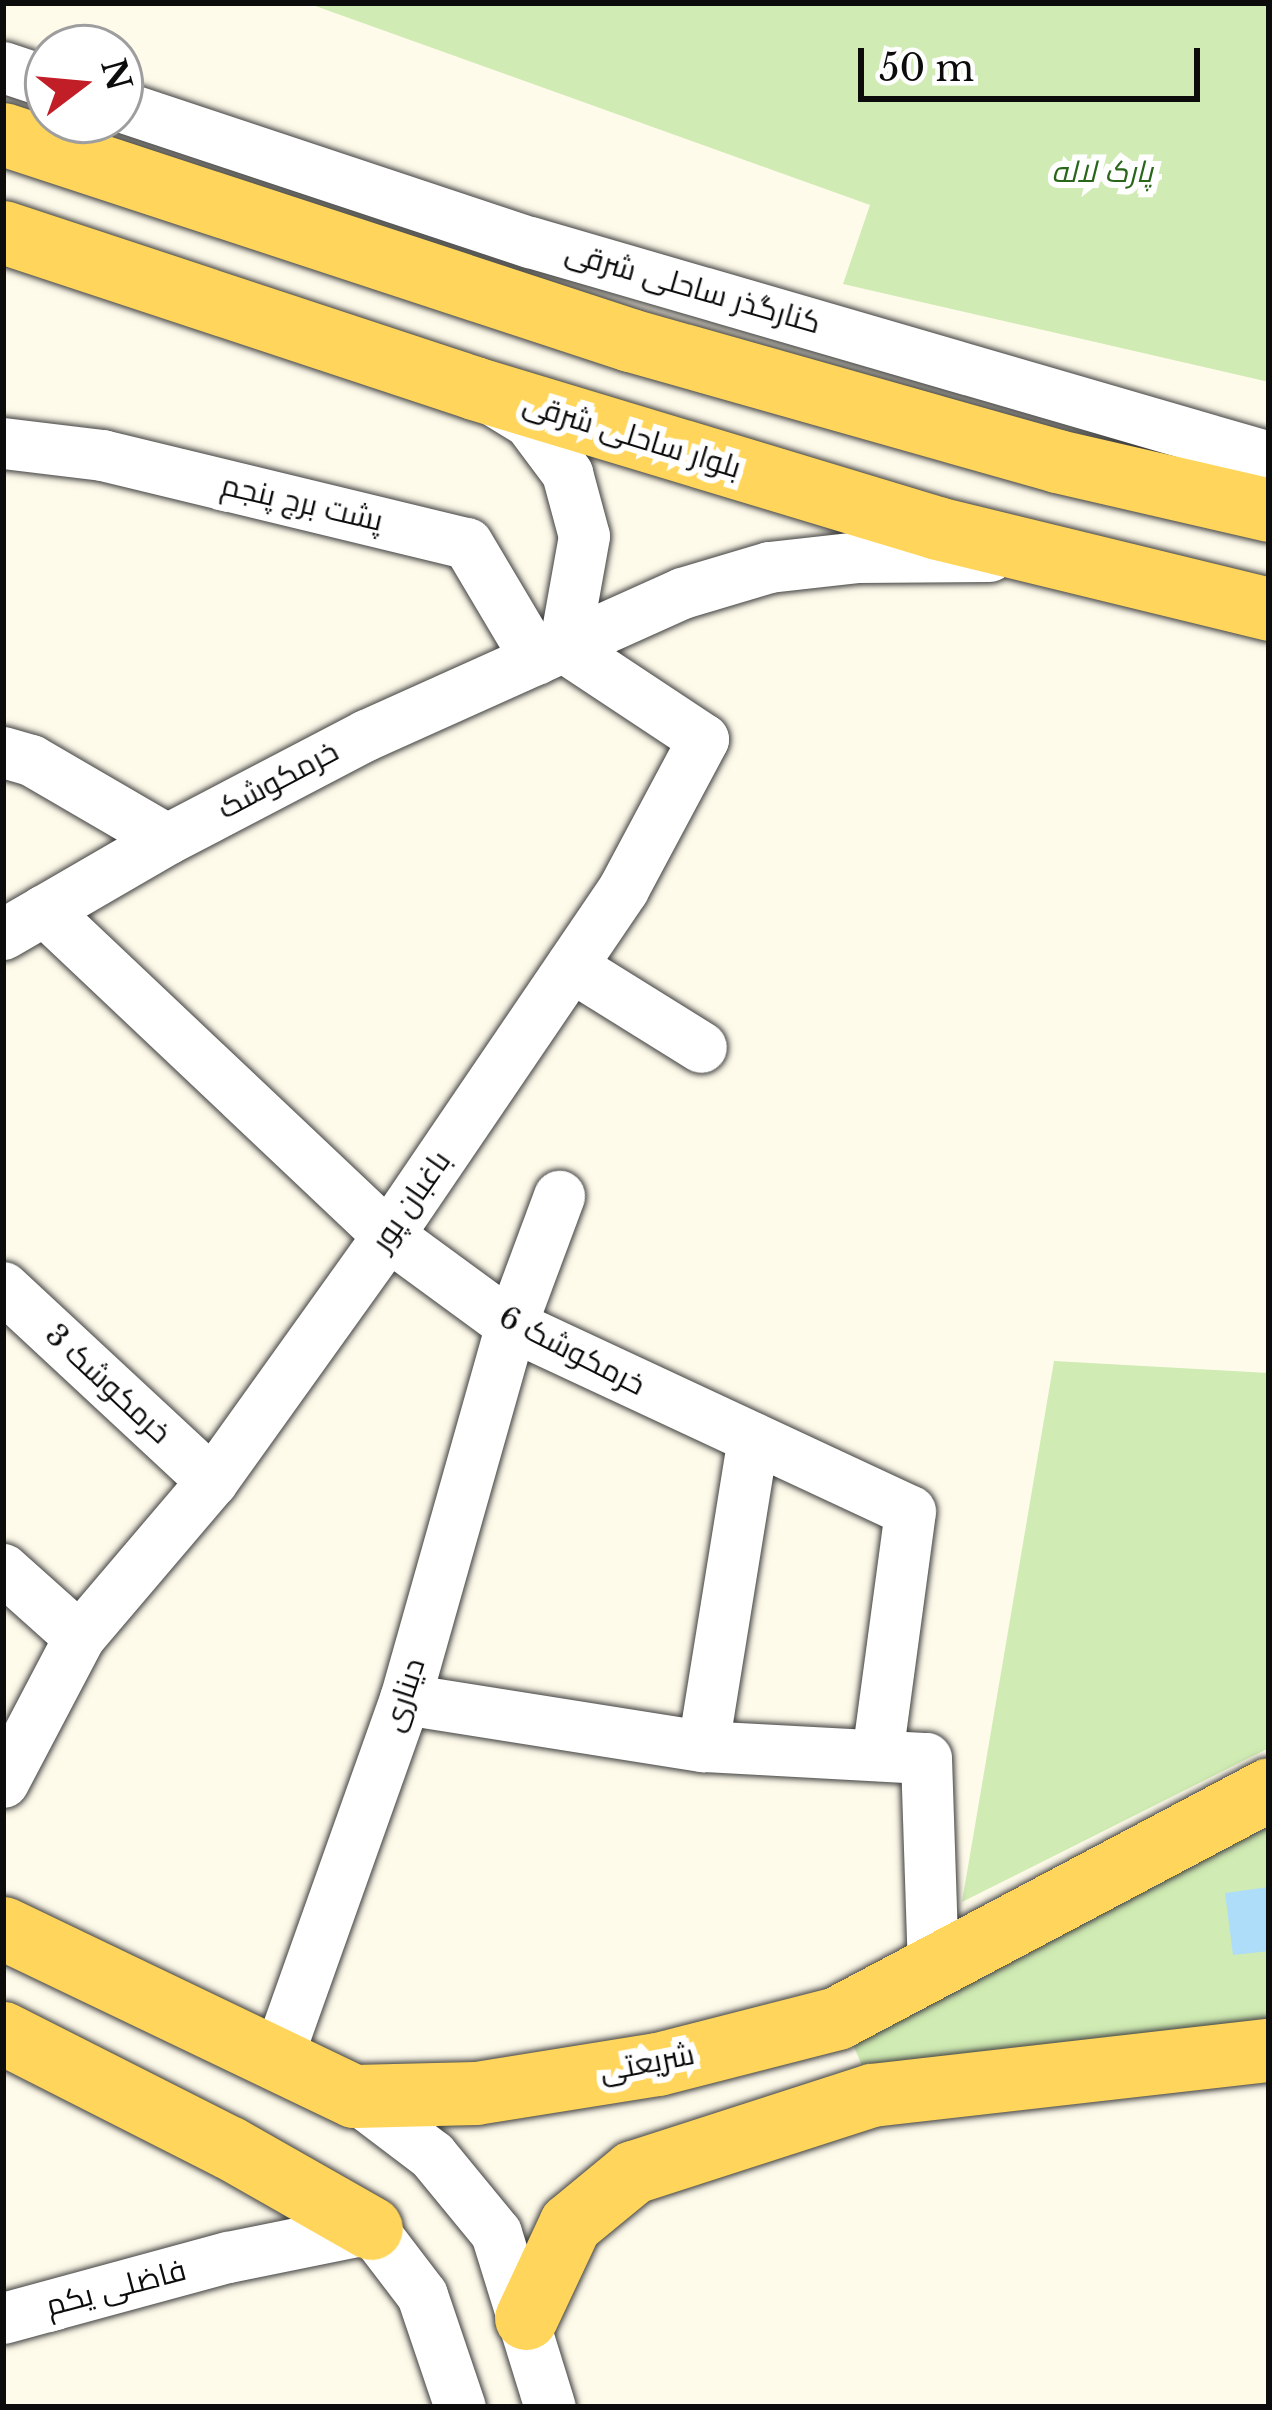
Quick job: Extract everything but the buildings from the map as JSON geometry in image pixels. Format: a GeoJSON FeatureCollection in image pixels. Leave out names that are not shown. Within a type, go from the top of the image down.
{"type":"FeatureCollection","features":[{"type":"Feature","properties":{"kind":"main road"},"geometry":{"type":"LineString","coordinates":[[3,134],[506,302],[801,390],[1057,460],[1269,510]]}},
{"type":"Feature","properties":{"kind":"main road","name":"بلوار ساحلی شرقی"},"geometry":{"type":"LineString","coordinates":[[3,232],[474,388],[1037,555],[1269,609]]}},
{"type":"Feature","properties":{"kind":"main road","name":"شریعتی"},"geometry":{"type":"LineString","coordinates":[[3,1928],[355,2096],[476,2092],[658,2064],[837,2018],[1269,1789]]}},
{"type":"Feature","properties":{"kind":"main road"},"geometry":{"type":"LineString","coordinates":[[3,2033],[230,2148],[371,2228]]}},
{"type":"Feature","properties":{"kind":"main road"},"geometry":{"type":"LineString","coordinates":[[526,2318],[569,2224],[632,2171],[872,2096],[1269,2050]]}},
{"type":"Feature","properties":{"kind":"street","name":"کنارگذر ساحلی شرقی"},"geometry":{"type":"LineString","coordinates":[[144,114],[530,242],[1269,457]]}},
{"type":"Feature","properties":{"kind":"street"},"geometry":{"type":"LineString","coordinates":[[801,390],[826,325]]}},
{"type":"Feature","properties":{"kind":"street"},"geometry":{"type":"LineString","coordinates":[[474,388],[529,422],[567,473],[584,536],[550,653]]}},
{"type":"Feature","properties":{"kind":"street","name":"پشت برج پنجم"},"geometry":{"type":"LineString","coordinates":[[3,443],[102,455],[467,542],[550,653]]}},
{"type":"Feature","properties":{"kind":"street","name":"خرمکوشک"},"geometry":{"type":"LineString","coordinates":[[23,922],[167,838],[366,735],[682,593],[769,567],[858,557],[1037,555]]}},
{"type":"Feature","properties":{"kind":"street","name":"باغبان پور"},"geometry":{"type":"LineString","coordinates":[[3,1782],[79,1637],[212,1480],[388,1235],[623,889],[704,739],[550,653]]}},
{"type":"Feature","properties":{"kind":"street"},"geometry":{"type":"LineString","coordinates":[[3,752],[31,760],[167,838]]}},
{"type":"Feature","properties":{"kind":"street","name":"خرمکوشک 6"},"geometry":{"type":"LineString","coordinates":[[23,922],[388,1235],[511,1325],[910,1511],[877,1755]]}},
{"type":"Feature","properties":{"kind":"street"},"geometry":{"type":"LineString","coordinates":[[572,966],[701,1047]]}},
{"type":"Feature","properties":{"kind":"street","name":"دیناری"},"geometry":{"type":"LineString","coordinates":[[278,2058],[405,1699],[511,1325],[560,1196]]}},
{"type":"Feature","properties":{"kind":"street","name":"خرمکوشک 3"},"geometry":{"type":"LineString","coordinates":[[3,1287],[212,1480]]}},
{"type":"Feature","properties":{"kind":"street"},"geometry":{"type":"LineString","coordinates":[[703,1746],[753,1438]]}},
{"type":"Feature","properties":{"kind":"street"},"geometry":{"type":"LineString","coordinates":[[3,1569],[79,1637]]}},
{"type":"Feature","properties":{"kind":"street"},"geometry":{"type":"LineString","coordinates":[[405,1699],[703,1746],[926,1758],[933,1967]]}},
{"type":"Feature","properties":{"kind":"street"},"geometry":{"type":"LineString","coordinates":[[355,2096],[431,2156],[496,2233],[550,2407]]}},
{"type":"Feature","properties":{"kind":"street"},"geometry":{"type":"LineString","coordinates":[[228,2257],[255,2236],[266,2215],[268,2193],[230,2148]]}},
{"type":"Feature","properties":{"kind":"street"},"geometry":{"type":"LineString","coordinates":[[371,2228],[422,2296],[460,2407]]}},
{"type":"Feature","properties":{"kind":"street","name":"فاضلی یکم"},"geometry":{"type":"LineString","coordinates":[[3,2318],[228,2257],[371,2228]]}},
{"type":"Feature","properties":{"kind":"green space","name":"پارک لاله"},"geometry":{"type":"Polygon","coordinates":[[[307,3],[1269,3],[1269,382],[843,284],[870,205],[307,3]]]}},
{"type":"Feature","properties":{"kind":"green space"},"geometry":{"type":"Polygon","coordinates":[[[1054,1361],[1269,1373],[1269,1748],[962,1902],[1054,1361]]]}},
{"type":"Feature","properties":{"kind":"green space"},"geometry":{"type":"Polygon","coordinates":[[[1269,1815],[1269,2018],[865,2072],[849,2036],[1269,1815]]]}},
{"type":"Feature","properties":{"kind":"water"},"geometry":{"type":"Polygon","coordinates":[[[1269,1887],[1269,1951],[1233,1955],[1225,1893],[1269,1887]]]}}]}
